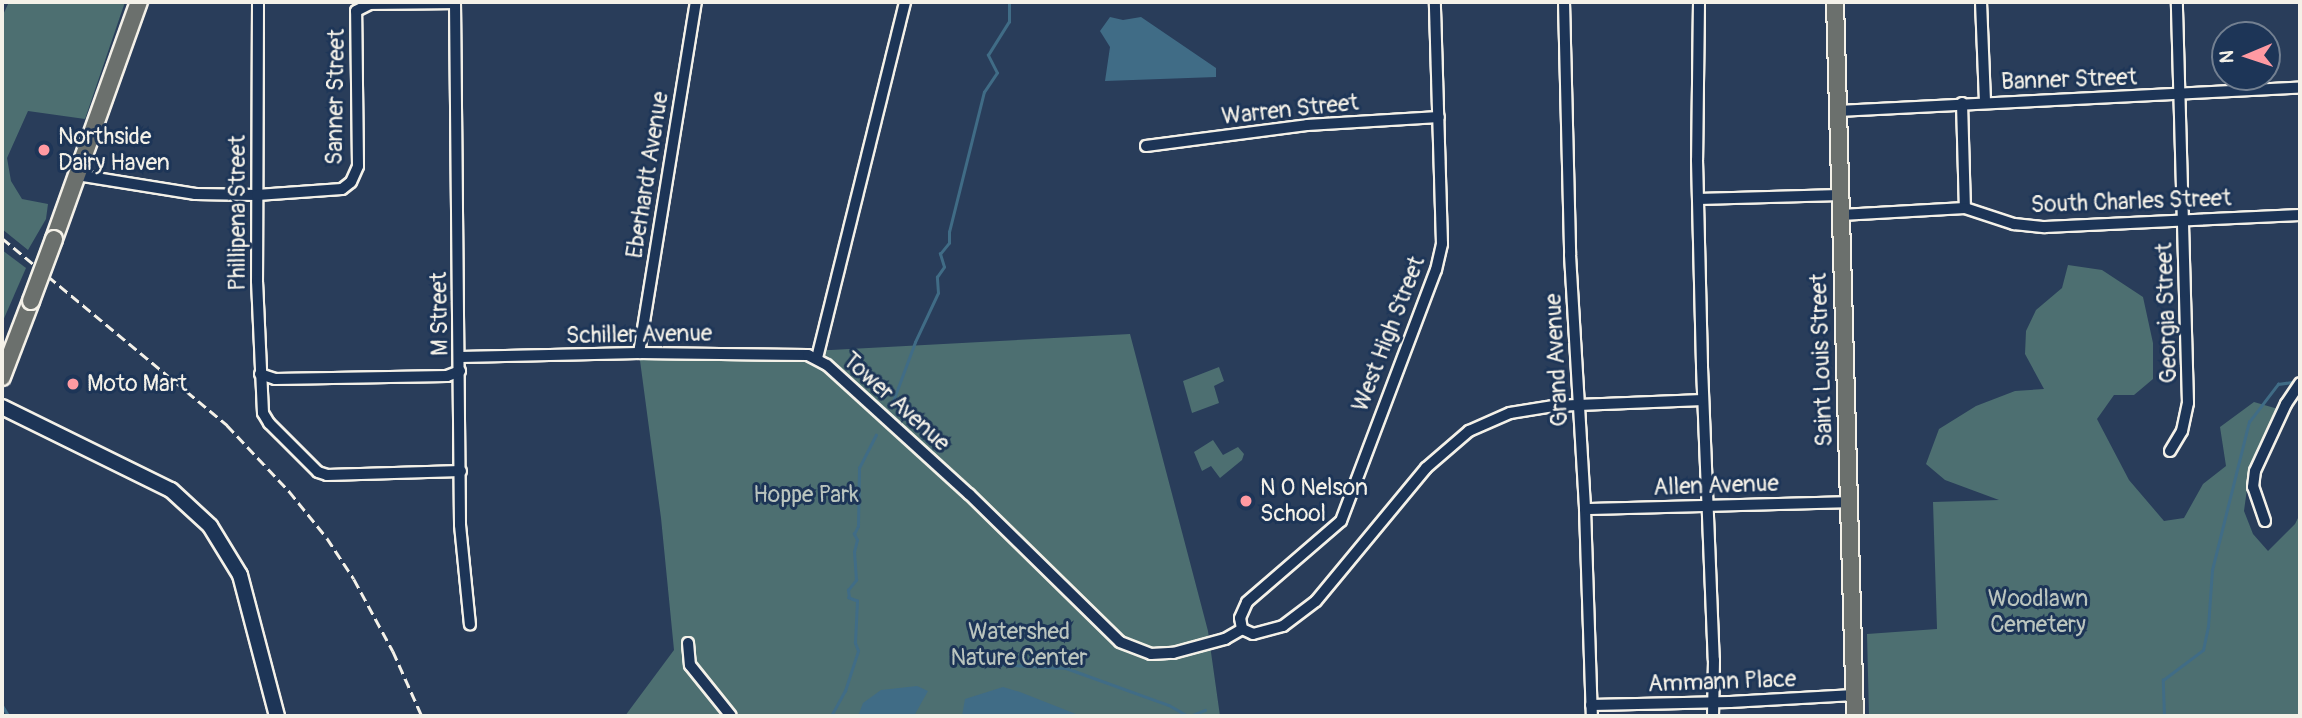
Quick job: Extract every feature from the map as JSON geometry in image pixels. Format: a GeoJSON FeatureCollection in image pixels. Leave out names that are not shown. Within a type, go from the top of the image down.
{"type":"FeatureCollection","features":[{"type":"Feature","properties":{"kind":"main road"},"geometry":{"type":"LineString","coordinates":[[2,377],[139,2]]}},
{"type":"Feature","properties":{"kind":"main road","name":"Saint Louis Street"},"geometry":{"type":"LineString","coordinates":[[1835,2],[1855,716]]}},
{"type":"Feature","properties":{"kind":"street","name":"Phillipena Street"},"geometry":{"type":"LineString","coordinates":[[258,2],[260,374],[261,402],[269,423],[318,472],[327,475],[461,471]]}},
{"type":"Feature","properties":{"kind":"street","name":"Eberhardt Avenue"},"geometry":{"type":"LineString","coordinates":[[639,354],[696,2]]}},
{"type":"Feature","properties":{"kind":"street","name":"Tower Avenue"},"geometry":{"type":"LineString","coordinates":[[905,2],[817,359],[969,494],[1120,642],[1151,654],[1173,653],[1225,639],[1242,629]]}},
{"type":"Feature","properties":{"kind":"street","name":"West High Street"},"geometry":{"type":"LineString","coordinates":[[1242,629],[1240,618],[1247,602],[1333,530],[1346,511],[1440,258],[1435,2]]}},
{"type":"Feature","properties":{"kind":"street","name":"Grand Avenue"},"geometry":{"type":"LineString","coordinates":[[1564,2],[1570,255],[1585,509],[1592,716]]}},
{"type":"Feature","properties":{"kind":"street"},"geometry":{"type":"LineString","coordinates":[[1699,2],[1698,199],[1713,716]]}},
{"type":"Feature","properties":{"kind":"street"},"geometry":{"type":"LineString","coordinates":[[1982,2],[1985,102]]}},
{"type":"Feature","properties":{"kind":"street","name":"Georgia Street"},"geometry":{"type":"LineString","coordinates":[[2170,451],[2182,431],[2188,404],[2177,2]]}},
{"type":"Feature","properties":{"kind":"street","name":"Sanner Street"},"geometry":{"type":"LineString","coordinates":[[257,195],[325,192],[348,187],[358,166],[356,11],[359,7],[370,4],[455,3]]}},
{"type":"Feature","properties":{"kind":"street","name":"M Street"},"geometry":{"type":"LineString","coordinates":[[455,3],[460,525],[470,625]]}},
{"type":"Feature","properties":{"kind":"street","name":"Banner Street"},"geometry":{"type":"LineString","coordinates":[[1839,111],[2300,88]]}},
{"type":"Feature","properties":{"kind":"street"},"geometry":{"type":"LineString","coordinates":[[1962,103],[1965,208]]}},
{"type":"Feature","properties":{"kind":"street","name":"Warren Street"},"geometry":{"type":"LineString","coordinates":[[1146,146],[1307,125],[1439,117]]}},
{"type":"Feature","properties":{"kind":"street"},"geometry":{"type":"LineString","coordinates":[[77,175],[195,194],[257,195]]}},
{"type":"Feature","properties":{"kind":"street"},"geometry":{"type":"LineString","coordinates":[[1698,199],[1840,195]]}},
{"type":"Feature","properties":{"kind":"street","name":"South Charles Street"},"geometry":{"type":"LineString","coordinates":[[1841,215],[1965,208],[2027,226],[2300,215]]}},
{"type":"Feature","properties":{"kind":"street","name":"Schiller Avenue"},"geometry":{"type":"LineString","coordinates":[[460,357],[797,353],[817,359]]}},
{"type":"Feature","properties":{"kind":"street"},"geometry":{"type":"LineString","coordinates":[[260,374],[275,379],[447,376],[460,371]]}},
{"type":"Feature","properties":{"kind":"street"},"geometry":{"type":"LineString","coordinates":[[2265,521],[2253,487],[2255,471],[2300,383]]}},
{"type":"Feature","properties":{"kind":"street"},"geometry":{"type":"LineString","coordinates":[[1242,629],[1253,634],[1283,626],[1316,601],[1426,468],[1469,430],[1521,411],[1579,405],[1703,400]]}},
{"type":"Feature","properties":{"kind":"street"},"geometry":{"type":"LineString","coordinates":[[2,407],[171,490],[210,526],[240,575],[277,716]]}},
{"type":"Feature","properties":{"kind":"street","name":"Allen Avenue"},"geometry":{"type":"LineString","coordinates":[[1585,509],[1849,502]]}},
{"type":"Feature","properties":{"kind":"street"},"geometry":{"type":"LineString","coordinates":[[688,643],[690,665],[732,716]]}},
{"type":"Feature","properties":{"kind":"street","name":"Ammann Place"},"geometry":{"type":"LineString","coordinates":[[1591,705],[1714,703],[1854,695]]}},
{"type":"Feature","properties":{"kind":"green space"},"geometry":{"type":"Polygon","coordinates":[[[9,2],[125,2],[85,119],[28,111],[7,158],[11,181],[22,199],[48,204],[46,219],[28,250],[2,229],[2,17],[9,2]]]}},
{"type":"Feature","properties":{"kind":"green space"},"geometry":{"type":"Polygon","coordinates":[[[2,250],[26,268],[2,323],[2,250]]]}},
{"type":"Feature","properties":{"kind":"green space","name":"Woodlawn Cemetery"},"geometry":{"type":"Polygon","coordinates":[[[2068,265],[2102,270],[2143,297],[2153,343],[2153,379],[2134,395],[2114,395],[2097,419],[2129,480],[2164,521],[2184,518],[2203,484],[2226,466],[2220,427],[2254,402],[2278,409],[2250,467],[2244,511],[2253,534],[2268,551],[2295,524],[2300,514],[2300,716],[1869,716],[1867,634],[1937,629],[1933,502],[1999,500],[1945,480],[1926,464],[1939,429],[1976,406],[2015,391],[2044,389],[2025,354],[2026,331],[2036,310],[2062,288],[2068,265]]]}},
{"type":"Feature","properties":{"kind":"green space","name":"Hoppe Park"},"geometry":{"type":"Polygon","coordinates":[[[1130,334],[1208,631],[1220,716],[625,716],[674,650],[661,518],[639,353],[831,350],[1130,334]]]}},
{"type":"Feature","properties":{"kind":"green space"},"geometry":{"type":"Polygon","coordinates":[[[1219,367],[1224,381],[1214,386],[1219,403],[1192,413],[1183,381],[1219,367]]]}},
{"type":"Feature","properties":{"kind":"green space"},"geometry":{"type":"Polygon","coordinates":[[[1213,440],[1223,455],[1238,447],[1244,454],[1242,460],[1220,478],[1211,466],[1202,471],[1194,452],[1213,440]]]}},
{"type":"Feature","properties":{"kind":"water"},"geometry":{"type":"Polygon","coordinates":[[[1110,17],[1123,20],[1141,17],[1216,68],[1216,77],[1105,81],[1110,47],[1100,31],[1110,17]]]}},
{"type":"Feature","properties":{"kind":"water"},"geometry":{"type":"Polygon","coordinates":[[[917,686],[928,691],[914,716],[858,716],[863,703],[881,690],[917,686]]]}},
{"type":"Feature","properties":{"kind":"water"},"geometry":{"type":"Polygon","coordinates":[[[1003,687],[1081,716],[962,716],[965,699],[1003,687]]]}},
{"type":"Feature","properties":{"kind":"waterway"},"geometry":{"type":"LineString","coordinates":[[892,404],[915,342],[938,293],[937,277],[944,267],[940,254],[949,243],[949,232],[984,92],[997,73],[988,55],[1009,22],[1009,2]]}},
{"type":"Feature","properties":{"kind":"waterway"},"geometry":{"type":"LineString","coordinates":[[2164,716],[2163,680],[2203,650],[2208,627],[2212,570],[2249,422],[2278,384],[2293,382]]}},
{"type":"Feature","properties":{"kind":"waterway"},"geometry":{"type":"LineString","coordinates":[[831,716],[845,691],[858,651],[855,643],[857,601],[849,598],[848,590],[856,580],[854,552],[857,540],[854,534],[858,526],[859,468],[876,435]]}},
{"type":"Feature","properties":{"kind":"waterway"},"geometry":{"type":"LineString","coordinates":[[994,664],[1066,668],[1169,705],[1188,716]]}},
{"type":"Feature","properties":{"kind":"waterway"},"geometry":{"type":"LineString","coordinates":[[2,705],[9,716]]}},
{"type":"Feature","properties":{"kind":"waterway"},"geometry":{"type":"LineString","coordinates":[[1190,716],[1205,710]]}},
{"type":"Feature","properties":{"kind":"railway"},"geometry":{"type":"LineString","coordinates":[[2,238],[227,425],[289,491],[327,538],[354,579],[393,651],[422,716]]}},
{"type":"Feature","properties":{"kind":"place","name":"Northside Dairy Haven"},"geometry":{"type":"Point","coordinates":[44,150]}},
{"type":"Feature","properties":{"kind":"place","name":"Moto Mart"},"geometry":{"type":"Point","coordinates":[73,384]}},
{"type":"Feature","properties":{"kind":"place","name":"N O Nelson School"},"geometry":{"type":"Point","coordinates":[1246,501]}},
{"type":"Feature","properties":{"kind":"park label","name":"Watershed Nature Center"},"geometry":{"type":"Point","coordinates":[1019,645]}}]}
